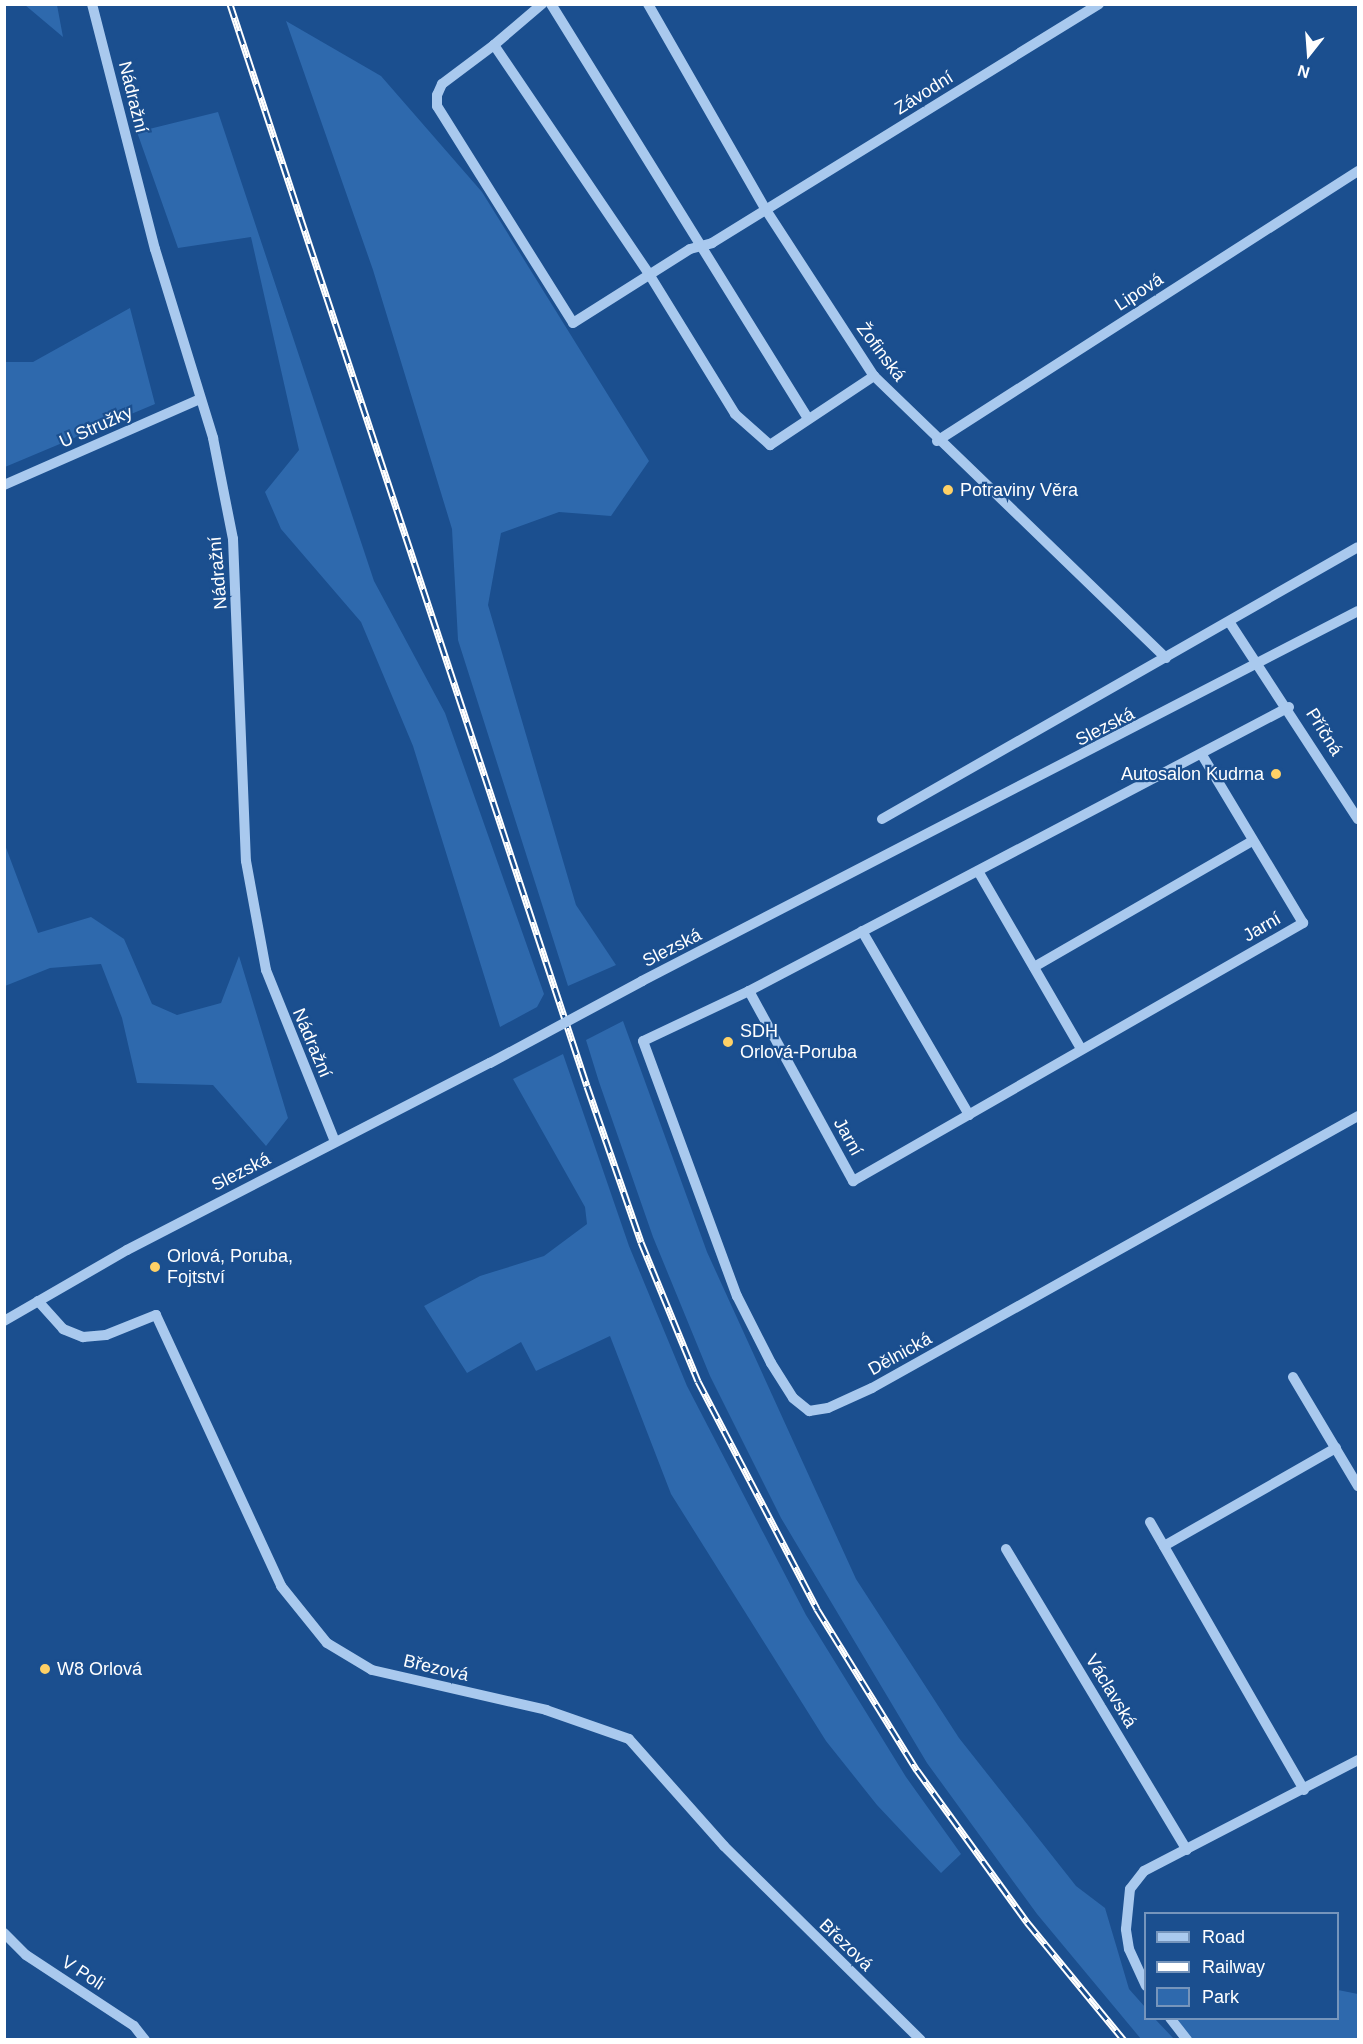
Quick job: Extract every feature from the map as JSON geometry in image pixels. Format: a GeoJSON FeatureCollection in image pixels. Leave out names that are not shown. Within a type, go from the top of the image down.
{"type":"FeatureCollection","features":[{"type":"Feature","properties":{"kind":"street","name":"Nádražní"},"geometry":{"type":"LineString","coordinates":[[92,4],[155,249],[213,438],[233,539],[246,861],[251,902],[266,970],[335,1142]]}},
{"type":"Feature","properties":{"kind":"street"},"geometry":{"type":"LineString","coordinates":[[542,4],[494,45],[648,274],[735,414],[770,445],[874,376]]}},
{"type":"Feature","properties":{"kind":"street"},"geometry":{"type":"LineString","coordinates":[[551,4],[808,419]]}},
{"type":"Feature","properties":{"kind":"street","name":"Žofinská"},"geometry":{"type":"LineString","coordinates":[[648,4],[766,210],[874,376],[937,441],[1166,658]]}},
{"type":"Feature","properties":{"kind":"street","name":"Závodní"},"geometry":{"type":"LineString","coordinates":[[494,45],[442,84],[437,94],[437,106],[573,323],[648,274],[702,245],[712,243],[1099,4]]}},
{"type":"Feature","properties":{"kind":"street","name":"Lipová"},"geometry":{"type":"LineString","coordinates":[[937,441],[1359,171]]}},
{"type":"Feature","properties":{"kind":"street","name":"U Stružky"},"geometry":{"type":"LineString","coordinates":[[4,485],[200,399]]}},
{"type":"Feature","properties":{"kind":"street","name":"Slezská"},"geometry":{"type":"LineString","coordinates":[[882,819],[1230,623],[1359,547]]}},
{"type":"Feature","properties":{"kind":"street","name":"Slezská"},"geometry":{"type":"LineString","coordinates":[[4,1321],[335,1142],[490,1063],[642,981],[1359,611]]}},
{"type":"Feature","properties":{"kind":"street","name":"Příčná"},"geometry":{"type":"LineString","coordinates":[[1230,623],[1256,666],[1288,707],[1359,819]]}},
{"type":"Feature","properties":{"kind":"street"},"geometry":{"type":"LineString","coordinates":[[749,991],[1202,755],[1288,707]]}},
{"type":"Feature","properties":{"kind":"street"},"geometry":{"type":"LineString","coordinates":[[1034,967],[1252,841],[1202,755]]}},
{"type":"Feature","properties":{"kind":"street","name":"Jarní"},"geometry":{"type":"LineString","coordinates":[[749,991],[853,1181],[1304,922],[1252,841]]}},
{"type":"Feature","properties":{"kind":"street"},"geometry":{"type":"LineString","coordinates":[[978,871],[1082,1049]]}},
{"type":"Feature","properties":{"kind":"street"},"geometry":{"type":"LineString","coordinates":[[862,932],[969,1115]]}},
{"type":"Feature","properties":{"kind":"street","name":"Dělnická"},"geometry":{"type":"LineString","coordinates":[[749,991],[644,1041],[737,1296],[771,1363],[793,1398],[809,1411],[828,1408],[872,1388],[1359,1116]]}},
{"type":"Feature","properties":{"kind":"street","name":"Březová"},"geometry":{"type":"LineString","coordinates":[[38,1301],[63,1329],[83,1337],[106,1335],[156,1314],[280,1586],[327,1644],[372,1670],[546,1710],[629,1739],[724,1846],[921,2040]]}},
{"type":"Feature","properties":{"kind":"street"},"geometry":{"type":"LineString","coordinates":[[1293,1377],[1359,1486]]}},
{"type":"Feature","properties":{"kind":"street"},"geometry":{"type":"LineString","coordinates":[[1164,1546],[1336,1448]]}},
{"type":"Feature","properties":{"kind":"street"},"geometry":{"type":"LineString","coordinates":[[1150,1522],[1304,1790]]}},
{"type":"Feature","properties":{"kind":"street","name":"Václavská"},"geometry":{"type":"LineString","coordinates":[[1006,1549],[1187,1850]]}},
{"type":"Feature","properties":{"kind":"street"},"geometry":{"type":"LineString","coordinates":[[1144,1982],[1128,1949],[1126,1908],[1130,1889],[1144,1871],[1359,1760]]}},
{"type":"Feature","properties":{"kind":"street","name":"V Poli"},"geometry":{"type":"LineString","coordinates":[[4,1933],[26,1955],[134,2026],[144,2040]]}},
{"type":"Feature","properties":{"kind":"street"},"geometry":{"type":"LineString","coordinates":[[1171,2020],[1187,2040]]}},
{"type":"Feature","properties":{"kind":"green space"},"geometry":{"type":"Polygon","coordinates":[[[25,5],[57,5],[63,37],[25,5]]]}},
{"type":"Feature","properties":{"kind":"green space"},"geometry":{"type":"Polygon","coordinates":[[[286,21],[381,76],[482,192],[649,461],[611,516],[559,512],[501,533],[488,605],[576,905],[616,965],[568,986],[458,640],[452,529],[373,270],[286,21]]]}},
{"type":"Feature","properties":{"kind":"green space"},"geometry":{"type":"Polygon","coordinates":[[[218,112],[374,581],[445,713],[544,994],[537,1007],[500,1027],[413,746],[361,622],[281,529],[265,492],[299,450],[251,237],[178,248],[137,132],[218,112]]]}},
{"type":"Feature","properties":{"kind":"green space"},"geometry":{"type":"Polygon","coordinates":[[[130,308],[155,404],[5,467],[5,362],[33,362],[130,308]]]}},
{"type":"Feature","properties":{"kind":"green space"},"geometry":{"type":"Polygon","coordinates":[[[5,845],[38,933],[91,917],[124,939],[152,1004],[177,1015],[221,1003],[239,956],[288,1118],[266,1146],[213,1085],[137,1083],[122,1018],[101,964],[50,968],[5,986],[5,845]]]}},
{"type":"Feature","properties":{"kind":"green space"},"geometry":{"type":"Polygon","coordinates":[[[623,1021],[707,1252],[856,1579],[959,1738],[1076,1886],[1105,1908],[1129,1989],[1144,2006],[1144,2020],[1156,2020],[1174,2039],[1141,2039],[1037,1914],[927,1763],[781,1518],[710,1376],[653,1237],[586,1040],[623,1021]]]}},
{"type":"Feature","properties":{"kind":"green space"},"geometry":{"type":"Polygon","coordinates":[[[563,1054],[629,1246],[687,1386],[806,1615],[906,1777],[961,1854],[941,1873],[877,1805],[826,1741],[671,1494],[610,1336],[536,1371],[521,1342],[467,1373],[424,1306],[480,1276],[544,1256],[587,1224],[585,1207],[513,1079],[563,1054]]]}},
{"type":"Feature","properties":{"kind":"green space"},"geometry":{"type":"Polygon","coordinates":[[[1339,1990],[1358,1994],[1358,2039],[1191,2039],[1172,2020],[1339,2020],[1339,1990]]]}},
{"type":"Feature","properties":{"kind":"railway"},"geometry":{"type":"LineString","coordinates":[[230,4],[587,1086],[641,1242],[698,1381],[817,1609],[917,1770],[1027,1922],[1124,2040]]}},
{"type":"Feature","properties":{"kind":"place","name":"Potraviny Věra"},"geometry":{"type":"Point","coordinates":[948,490]}},
{"type":"Feature","properties":{"kind":"place","name":"Autosalon Kudrna"},"geometry":{"type":"Point","coordinates":[1276,774]}},
{"type":"Feature","properties":{"kind":"place","name":"SDH Orlová-Poruba"},"geometry":{"type":"Point","coordinates":[728,1042]}},
{"type":"Feature","properties":{"kind":"place","name":"Orlová, Poruba, Fojtství"},"geometry":{"type":"Point","coordinates":[155,1267]}},
{"type":"Feature","properties":{"kind":"place","name":"W8 Orlová"},"geometry":{"type":"Point","coordinates":[45,1669]}}]}
